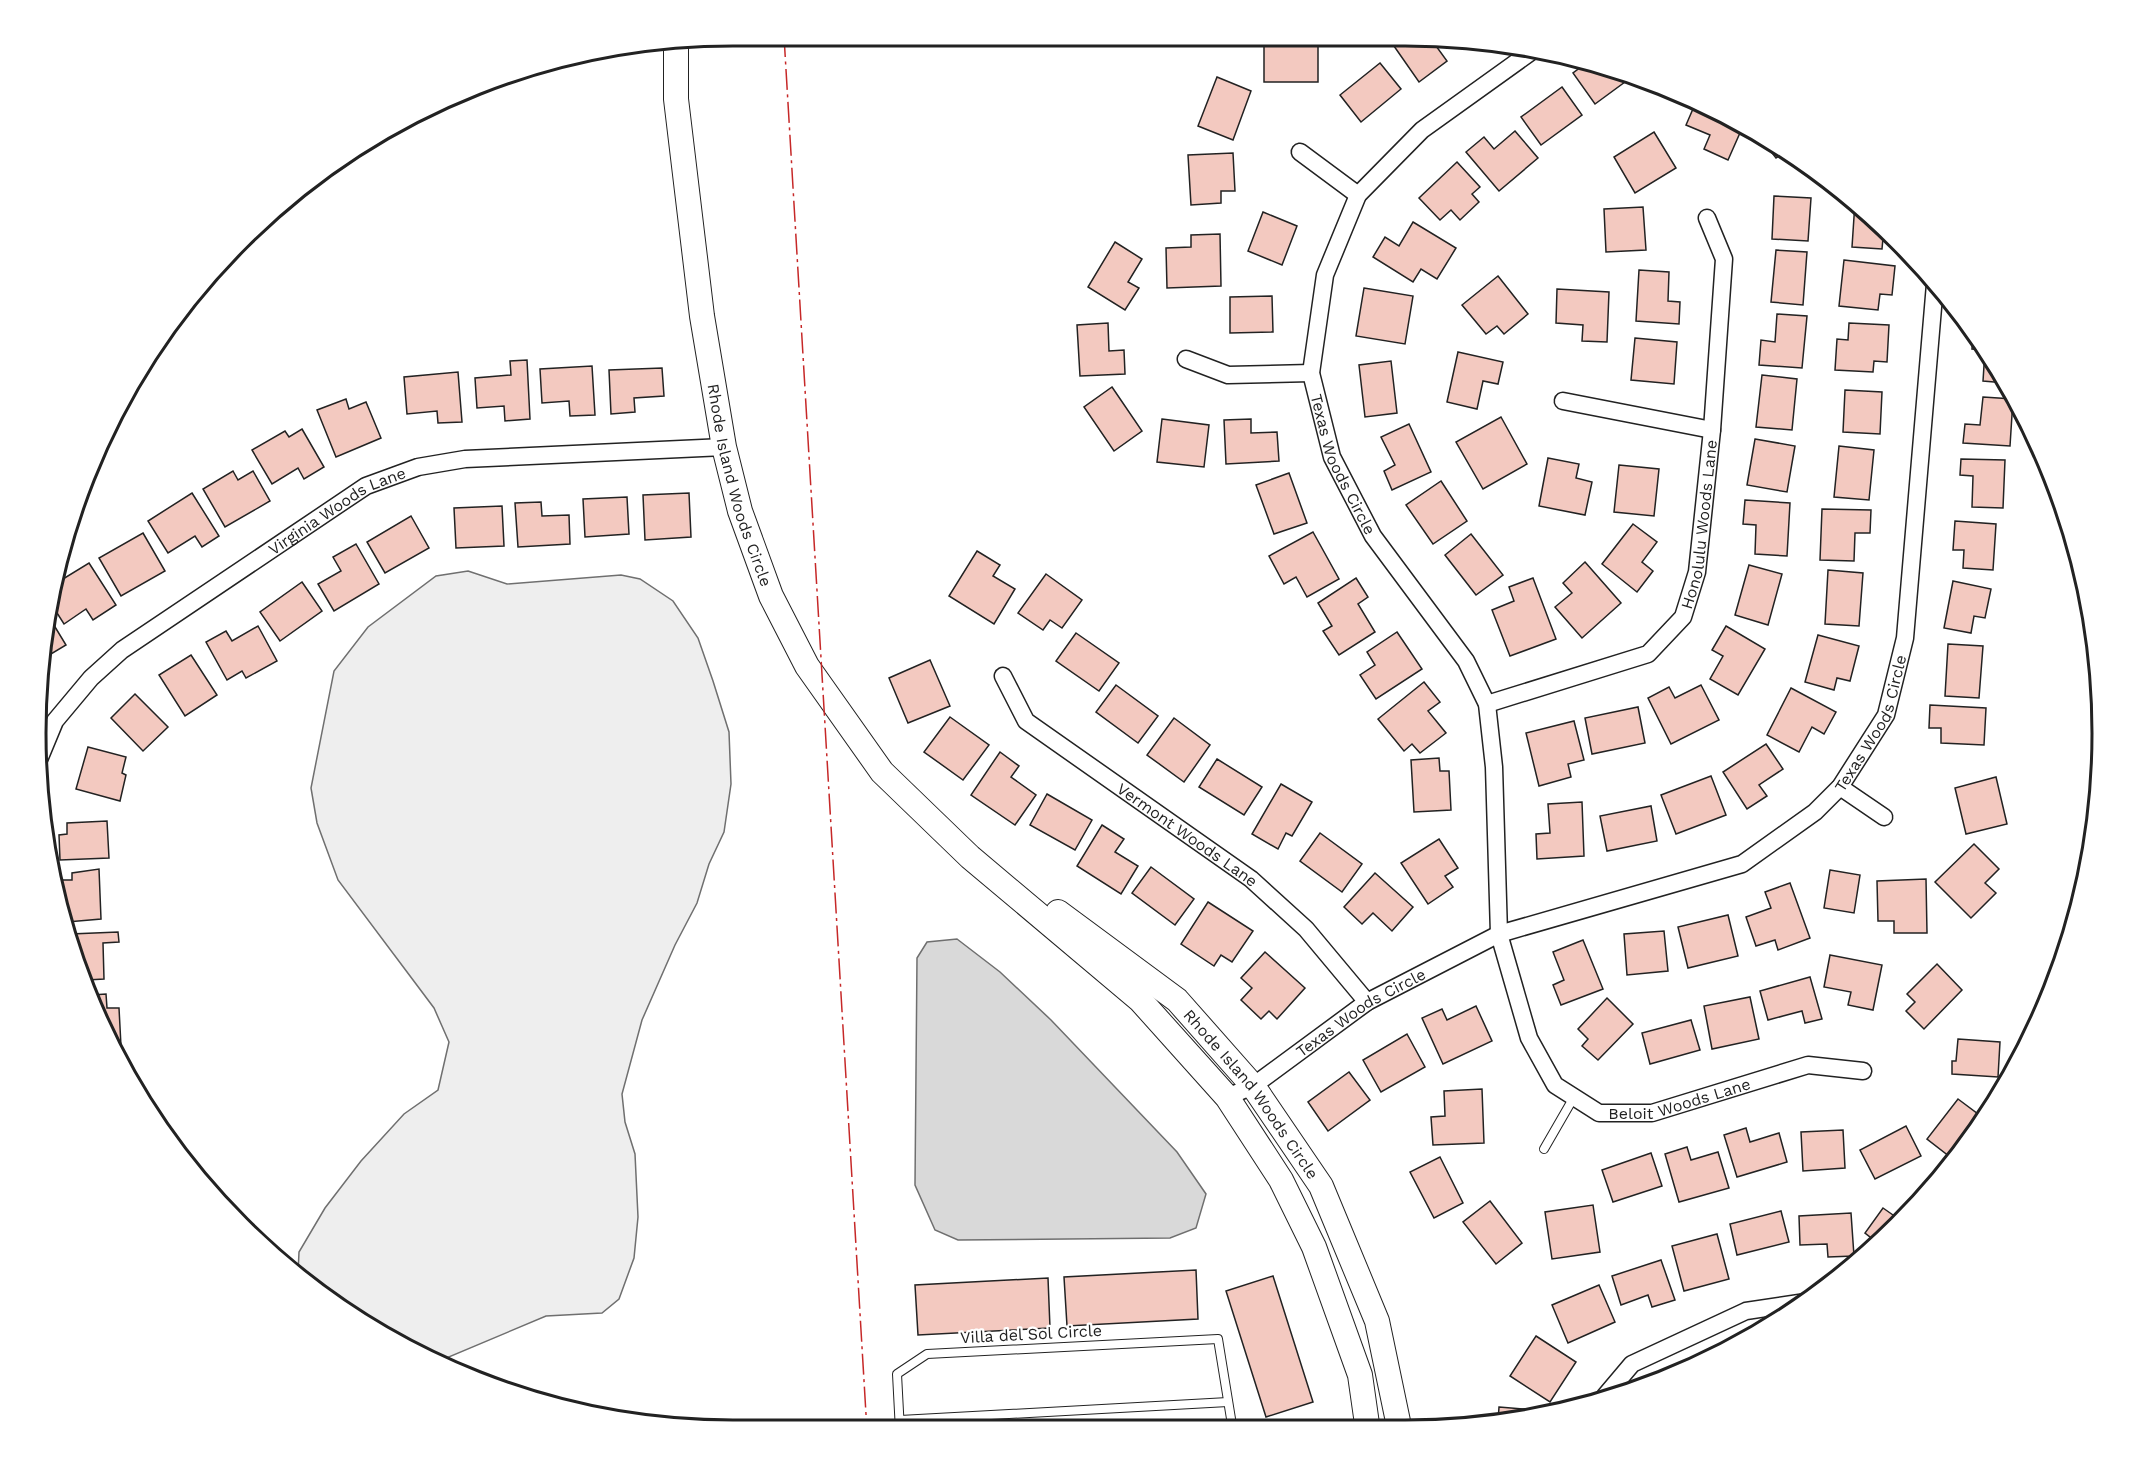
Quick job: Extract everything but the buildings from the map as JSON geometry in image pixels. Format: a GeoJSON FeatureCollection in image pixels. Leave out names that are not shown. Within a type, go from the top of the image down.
{"type":"FeatureCollection","features":[{"type":"Feature","properties":{"kind":"street","name":"Rhode Island Woods Circle"},"geometry":{"type":"LineString","coordinates":[[676,49],[676,99],[702,316],[724,447],[740,511],[771,596],[807,666],[882,772],[970,857],[1140,1000],[1227,1097],[1281,1180],[1314,1247],[1360,1375],[1366,1420]]}},
{"type":"Feature","properties":{"kind":"street","name":"Texas Woods Circle"},"geometry":{"type":"LineString","coordinates":[[1499,934],[1494,767],[1487,704],[1466,661],[1373,536],[1332,457],[1311,373],[1325,275],[1358,195],[1422,130],[1524,57]]}},
{"type":"Feature","properties":{"kind":"street"},"geometry":{"type":"LineString","coordinates":[[1300,152],[1358,195]]}},
{"type":"Feature","properties":{"kind":"street","name":"Honolulu Woods Lane"},"geometry":{"type":"LineString","coordinates":[[1487,704],[1648,654],[1683,617],[1697,572],[1712,430],[1724,259],[1707,218]]}},
{"type":"Feature","properties":{"kind":"street","name":"Texas Woods Circle"},"geometry":{"type":"LineString","coordinates":[[1227,1097],[1253,1086],[1367,1002],[1499,934],[1742,864],[1815,812],[1839,787],[1886,715],[1905,638],[1934,295]]}},
{"type":"Feature","properties":{"kind":"street"},"geometry":{"type":"LineString","coordinates":[[1186,359],[1228,375],[1311,373]]}},
{"type":"Feature","properties":{"kind":"street"},"geometry":{"type":"LineString","coordinates":[[1563,401],[1712,430]]}},
{"type":"Feature","properties":{"kind":"street","name":"Virginia Woods Lane"},"geometry":{"type":"LineString","coordinates":[[46,742],[55,721],[92,678],[122,650],[366,486],[418,467],[465,459],[724,447]]}},
{"type":"Feature","properties":{"kind":"street","name":"Vermont Woods Lane"},"geometry":{"type":"LineString","coordinates":[[1003,676],[1026,721],[1251,879],[1306,929],[1367,1002]]}},
{"type":"Feature","properties":{"kind":"street"},"geometry":{"type":"LineString","coordinates":[[1839,787],[1884,817]]}},
{"type":"Feature","properties":{"kind":"street","name":"Rhode Island Woods Circle"},"geometry":{"type":"LineString","coordinates":[[970,857],[1056,911],[1177,1000],[1253,1086],[1321,1186],[1377,1321],[1398,1420]]}},
{"type":"Feature","properties":{"kind":"street","name":"Beloit Woods Lane"},"geometry":{"type":"LineString","coordinates":[[1499,934],[1529,1038],[1556,1084],[1599,1113],[1652,1113],[1808,1065],[1863,1071]]}},
{"type":"Feature","properties":{"kind":"street"},"geometry":{"type":"LineString","coordinates":[[1611,1388],[1632,1364],[1746,1311],[1787,1305]]}},
{"type":"Feature","properties":{"kind":"lane"},"geometry":{"type":"LineString","coordinates":[[1544,1149],[1574,1097]]}},
{"type":"Feature","properties":{"kind":"lane","name":"Villa del Sol Circle"},"geometry":{"type":"LineString","coordinates":[[900,1420],[897,1374],[927,1354],[1218,1339],[1228,1402]]}},
{"type":"Feature","properties":{"kind":"lane"},"geometry":{"type":"LineString","coordinates":[[900,1420],[1228,1402],[1231,1420]]}},
{"type":"Feature","properties":{"kind":"shaded area"},"geometry":{"type":"Polygon","coordinates":[[[468,571],[507,584],[621,575],[640,579],[673,601],[698,638],[713,681],[729,732],[731,784],[724,832],[709,864],[697,903],[675,945],[642,1020],[622,1094],[625,1122],[635,1154],[638,1217],[634,1258],[619,1299],[602,1313],[546,1316],[447,1358],[352,1305],[298,1265],[299,1252],[325,1208],[361,1161],[404,1114],[438,1090],[449,1042],[434,1008],[338,880],[317,823],[311,788],[334,671],[368,627],[436,576],[468,571]]]}},
{"type":"Feature","properties":{"kind":"shaded area"},"geometry":{"type":"Polygon","coordinates":[[[957,939],[1000,972],[1051,1020],[1177,1152],[1206,1194],[1196,1228],[1170,1238],[958,1240],[935,1230],[915,1185],[917,958],[927,942],[957,939]]]}},
{"type":"Feature","properties":{"kind":"power"},"geometry":{"type":"LineString","coordinates":[[785,46],[866,1420]]}}]}
